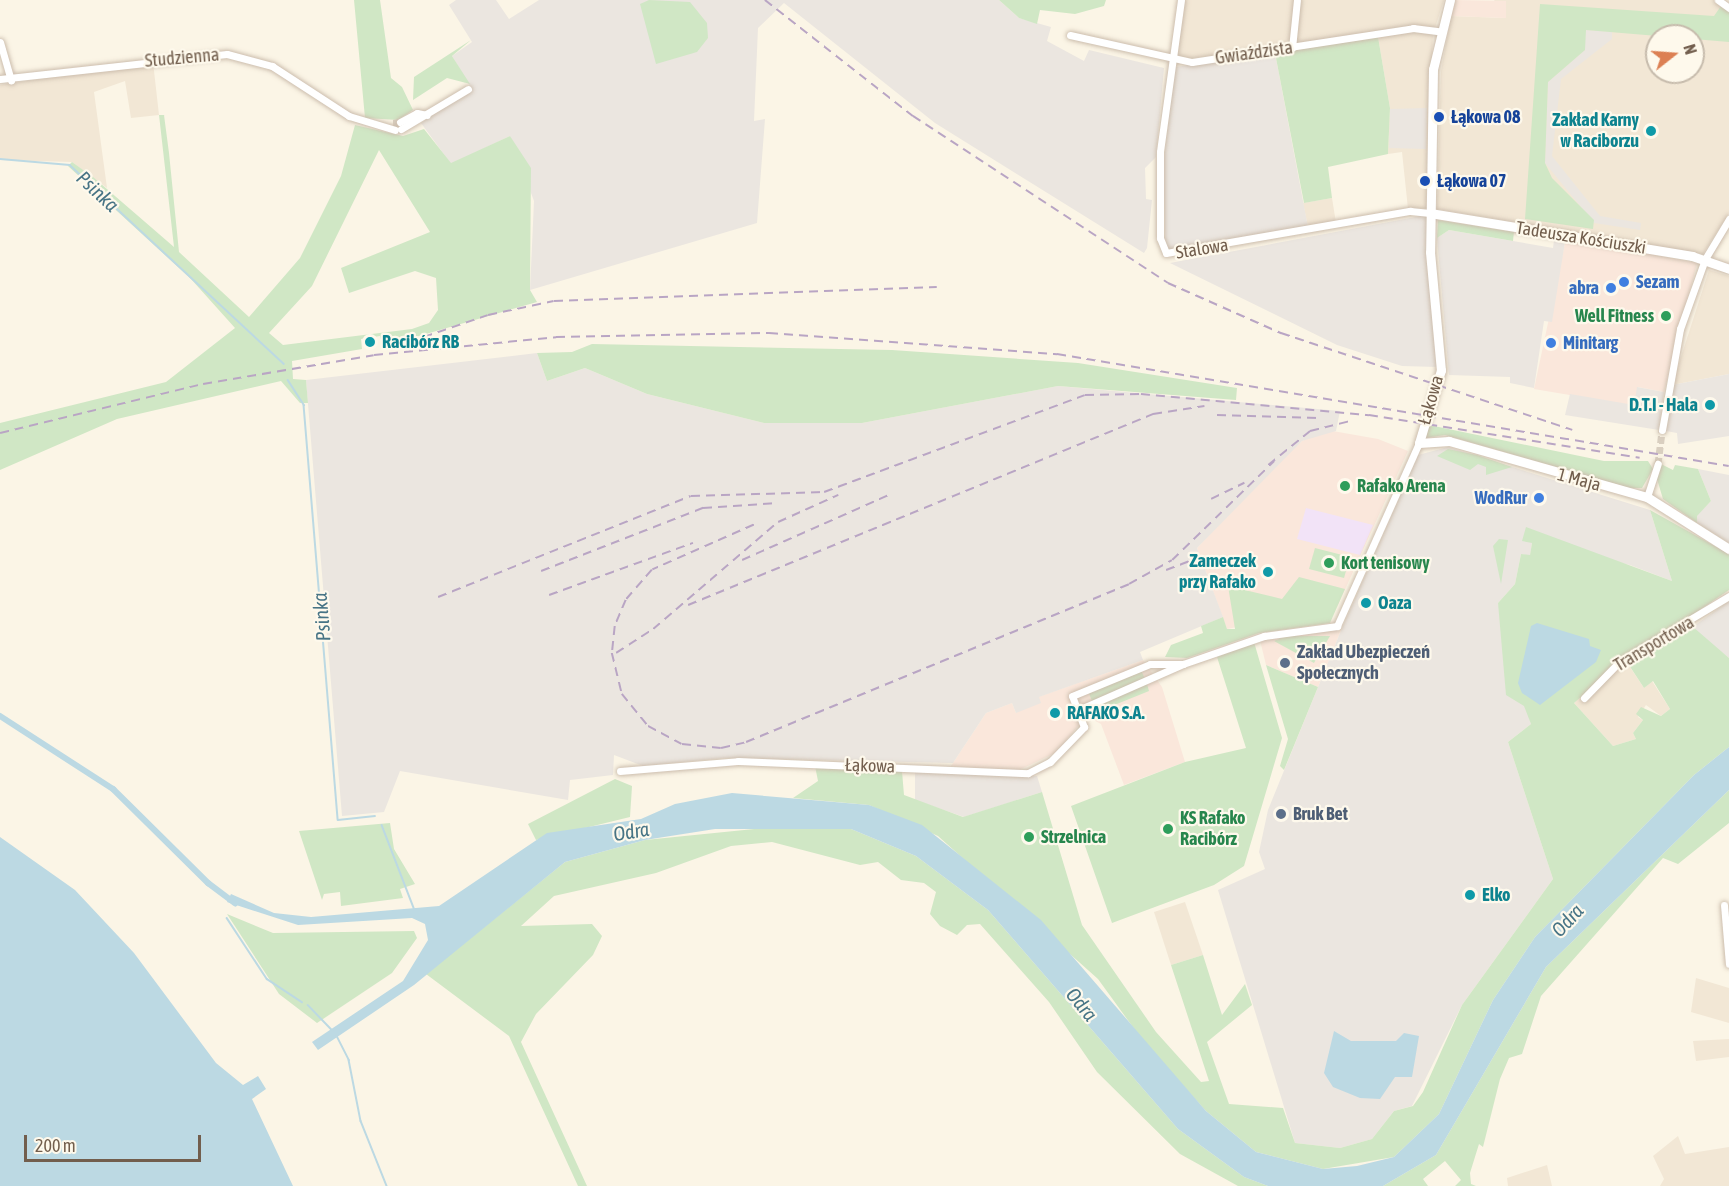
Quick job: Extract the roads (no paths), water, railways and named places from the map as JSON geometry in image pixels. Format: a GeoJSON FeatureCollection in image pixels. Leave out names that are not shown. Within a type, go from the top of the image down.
{"type":"FeatureCollection","features":[{"type":"Feature","properties":{"kind":"street"},"geometry":{"type":"LineString","coordinates":[[1172,61],[1180,0]]}},
{"type":"Feature","properties":{"kind":"street"},"geometry":{"type":"LineString","coordinates":[[1292,48],[1297,0]]}},
{"type":"Feature","properties":{"kind":"street","name":"Łąkowa"},"geometry":{"type":"LineString","coordinates":[[1078,710],[1183,664],[1264,636],[1337,626],[1419,443],[1441,370],[1430,213],[1433,69],[1440,31],[1450,0]]}},
{"type":"Feature","properties":{"kind":"street"},"geometry":{"type":"LineString","coordinates":[[1718,0],[1729,8]]}},
{"type":"Feature","properties":{"kind":"street","name":"Gwiaździsta"},"geometry":{"type":"LineString","coordinates":[[1070,35],[1172,61],[1292,48],[1413,28],[1440,31]]}},
{"type":"Feature","properties":{"kind":"street"},"geometry":{"type":"LineString","coordinates":[[0,42],[11,80]]}},
{"type":"Feature","properties":{"kind":"street","name":"Studzienna"},"geometry":{"type":"LineString","coordinates":[[0,79],[11,80],[227,54],[272,66],[349,116],[382,127],[397,126],[417,113],[426,115],[468,89]]}},
{"type":"Feature","properties":{"kind":"street","name":"Stalowa"},"geometry":{"type":"LineString","coordinates":[[1172,61],[1160,152],[1160,238],[1166,254],[1410,211],[1430,213]]}},
{"type":"Feature","properties":{"kind":"street","name":"Tadeusza Kościuszki"},"geometry":{"type":"LineString","coordinates":[[1430,213],[1705,259],[1729,269]]}},
{"type":"Feature","properties":{"kind":"street"},"geometry":{"type":"LineString","coordinates":[[1662,430],[1675,352],[1705,259],[1729,219]]}},
{"type":"Feature","properties":{"kind":"street","name":"1 Maja"},"geometry":{"type":"LineString","coordinates":[[1419,443],[1449,441],[1647,497],[1729,549]]}},
{"type":"Feature","properties":{"kind":"street"},"geometry":{"type":"LineString","coordinates":[[1647,497],[1658,464]]}},
{"type":"Feature","properties":{"kind":"street","name":"Transportowa"},"geometry":{"type":"LineString","coordinates":[[1584,698],[1620,661],[1729,596]]}},
{"type":"Feature","properties":{"kind":"street"},"geometry":{"type":"LineString","coordinates":[[1150,664],[1161,675]]}},
{"type":"Feature","properties":{"kind":"street","name":"Łąkowa"},"geometry":{"type":"LineString","coordinates":[[620,771],[738,761],[1028,773],[1050,762],[1084,727],[1072,696],[1150,664],[1183,664]]}},
{"type":"Feature","properties":{"kind":"street"},"geometry":{"type":"LineString","coordinates":[[1161,675],[1162,664]]}},
{"type":"Feature","properties":{"kind":"street"},"geometry":{"type":"LineString","coordinates":[[1724,905],[1729,964]]}},
{"type":"Feature","properties":{"kind":"water"},"geometry":{"type":"Polygon","coordinates":[[[1537,623],[1589,639],[1590,646],[1601,650],[1596,662],[1540,705],[1522,693],[1518,683],[1531,626],[1537,623]]]}},
{"type":"Feature","properties":{"kind":"water","name":"Odra"},"geometry":{"type":"Polygon","coordinates":[[[1729,747],[1729,790],[1546,967],[1436,1155],[1383,1186],[1268,1186],[1244,1177],[1178,1129],[988,910],[916,856],[851,829],[715,829],[645,840],[565,862],[414,985],[318,1050],[312,1042],[403,981],[428,940],[425,924],[412,918],[298,925],[227,902],[231,894],[274,913],[311,917],[439,906],[547,833],[641,819],[675,804],[732,793],[869,805],[922,825],[1041,920],[1206,1111],[1256,1152],[1323,1169],[1357,1166],[1394,1157],[1439,1114],[1493,1000],[1535,937],[1694,775],[1729,747]]]}},
{"type":"Feature","properties":{"kind":"water"},"geometry":{"type":"Polygon","coordinates":[[[0,837],[75,890],[134,953],[216,1063],[243,1085],[258,1076],[266,1089],[252,1099],[293,1186],[0,1186],[0,837]]]}},
{"type":"Feature","properties":{"kind":"water"},"geometry":{"type":"Polygon","coordinates":[[[1334,1031],[1351,1041],[1396,1041],[1404,1033],[1419,1036],[1412,1077],[1395,1077],[1380,1099],[1360,1098],[1333,1087],[1324,1073],[1334,1031]]]}},
{"type":"Feature","properties":{"kind":"waterway","name":"Psinka"},"geometry":{"type":"LineString","coordinates":[[0,159],[70,165],[284,364]]}},
{"type":"Feature","properties":{"kind":"waterway","name":"Psinka"},"geometry":{"type":"LineString","coordinates":[[288,380],[304,405],[338,820],[375,816]]}},
{"type":"Feature","properties":{"kind":"waterway"},"geometry":{"type":"LineString","coordinates":[[0,716],[113,789],[208,883],[235,903]]}},
{"type":"Feature","properties":{"kind":"waterway","name":"Psinka"},"geometry":{"type":"LineString","coordinates":[[382,825],[414,908]]}},
{"type":"Feature","properties":{"kind":"waterway"},"geometry":{"type":"LineString","coordinates":[[227,918],[267,979],[302,1002]]}},
{"type":"Feature","properties":{"kind":"waterway"},"geometry":{"type":"LineString","coordinates":[[308,1005],[332,1030]]}},
{"type":"Feature","properties":{"kind":"waterway"},"geometry":{"type":"LineString","coordinates":[[337,1036],[349,1060],[361,1121],[387,1186]]}},
{"type":"Feature","properties":{"kind":"tunnel"},"geometry":{"type":"LineString","coordinates":[[393,123],[400,122]]}},
{"type":"Feature","properties":{"kind":"tunnel"},"geometry":{"type":"LineString","coordinates":[[1658,464],[1662,430]]}},
{"type":"Feature","properties":{"kind":"railway"},"geometry":{"type":"LineString","coordinates":[[765,0],[913,116],[1168,283],[1281,333],[1572,430]]}},
{"type":"Feature","properties":{"kind":"railway"},"geometry":{"type":"LineString","coordinates":[[409,342],[488,315],[554,301],[937,287]]}},
{"type":"Feature","properties":{"kind":"railway"},"geometry":{"type":"LineString","coordinates":[[0,433],[203,384],[374,355],[556,337],[769,333],[1057,354],[1729,466]]}},
{"type":"Feature","properties":{"kind":"railway"},"geometry":{"type":"LineString","coordinates":[[438,597],[691,496],[824,492],[1085,395],[1141,394],[1369,415],[1640,458]]}},
{"type":"Feature","properties":{"kind":"railway"},"geometry":{"type":"LineString","coordinates":[[688,605],[1153,414],[1204,406]]}},
{"type":"Feature","properties":{"kind":"railway"},"geometry":{"type":"LineString","coordinates":[[1217,415],[1318,418]]}},
{"type":"Feature","properties":{"kind":"railway"},"geometry":{"type":"LineString","coordinates":[[1268,465],[1310,431],[1354,420]]}},
{"type":"Feature","properties":{"kind":"railway"},"geometry":{"type":"LineString","coordinates":[[754,525],[652,570],[626,600],[615,626],[612,653],[622,694],[648,726],[682,744],[721,748],[746,742],[1129,584],[1172,560],[1274,461]]}},
{"type":"Feature","properties":{"kind":"railway"},"geometry":{"type":"LineString","coordinates":[[1211,499],[1244,483]]}},
{"type":"Feature","properties":{"kind":"railway"},"geometry":{"type":"LineString","coordinates":[[742,560],[891,494]]}},
{"type":"Feature","properties":{"kind":"railway"},"geometry":{"type":"LineString","coordinates":[[616,653],[653,629],[778,522],[838,495]]}},
{"type":"Feature","properties":{"kind":"railway"},"geometry":{"type":"LineString","coordinates":[[541,571],[703,508],[778,503]]}},
{"type":"Feature","properties":{"kind":"railway"},"geometry":{"type":"LineString","coordinates":[[549,595],[693,543]]}},
{"type":"Feature","properties":{"kind":"railway"},"geometry":{"type":"LineString","coordinates":[[1166,570],[1192,560]]}},
{"type":"Feature","properties":{"kind":"place","name":"Łąkowa 08"},"geometry":{"type":"Point","coordinates":[1439,117]}},
{"type":"Feature","properties":{"kind":"place","name":"Zakład Karny w Raciborzu"},"geometry":{"type":"Point","coordinates":[1651,131]}},
{"type":"Feature","properties":{"kind":"place","name":"Łąkowa 07"},"geometry":{"type":"Point","coordinates":[1425,181]}},
{"type":"Feature","properties":{"kind":"place","name":"Sezam"},"geometry":{"type":"Point","coordinates":[1624,282]}},
{"type":"Feature","properties":{"kind":"place","name":"abra"},"geometry":{"type":"Point","coordinates":[1611,288]}},
{"type":"Feature","properties":{"kind":"place","name":"Well Fitness"},"geometry":{"type":"Point","coordinates":[1666,316]}},
{"type":"Feature","properties":{"kind":"place","name":"Racibórz RB"},"geometry":{"type":"Point","coordinates":[370,342]}},
{"type":"Feature","properties":{"kind":"place","name":"Minitarg"},"geometry":{"type":"Point","coordinates":[1551,343]}},
{"type":"Feature","properties":{"kind":"place","name":"D.T.I - Hala"},"geometry":{"type":"Point","coordinates":[1710,405]}},
{"type":"Feature","properties":{"kind":"place","name":"Rafako Arena"},"geometry":{"type":"Point","coordinates":[1345,486]}},
{"type":"Feature","properties":{"kind":"place","name":"WodRur"},"geometry":{"type":"Point","coordinates":[1539,498]}},
{"type":"Feature","properties":{"kind":"place","name":"Kort tenisowy"},"geometry":{"type":"Point","coordinates":[1329,563]}},
{"type":"Feature","properties":{"kind":"place","name":"Zameczek przy Rafako"},"geometry":{"type":"Point","coordinates":[1268,572]}},
{"type":"Feature","properties":{"kind":"place","name":"Oaza"},"geometry":{"type":"Point","coordinates":[1366,603]}},
{"type":"Feature","properties":{"kind":"place","name":"Zakład Ubezpieczeń Społecznych"},"geometry":{"type":"Point","coordinates":[1285,663]}},
{"type":"Feature","properties":{"kind":"place","name":"RAFAKO S.A."},"geometry":{"type":"Point","coordinates":[1055,713]}},
{"type":"Feature","properties":{"kind":"place","name":"Bruk Bet"},"geometry":{"type":"Point","coordinates":[1281,814]}},
{"type":"Feature","properties":{"kind":"place","name":"KS Rafako Racibórz"},"geometry":{"type":"Point","coordinates":[1168,829]}},
{"type":"Feature","properties":{"kind":"place","name":"Strzelnica"},"geometry":{"type":"Point","coordinates":[1029,837]}},
{"type":"Feature","properties":{"kind":"place","name":"Elko"},"geometry":{"type":"Point","coordinates":[1470,895]}}]}
